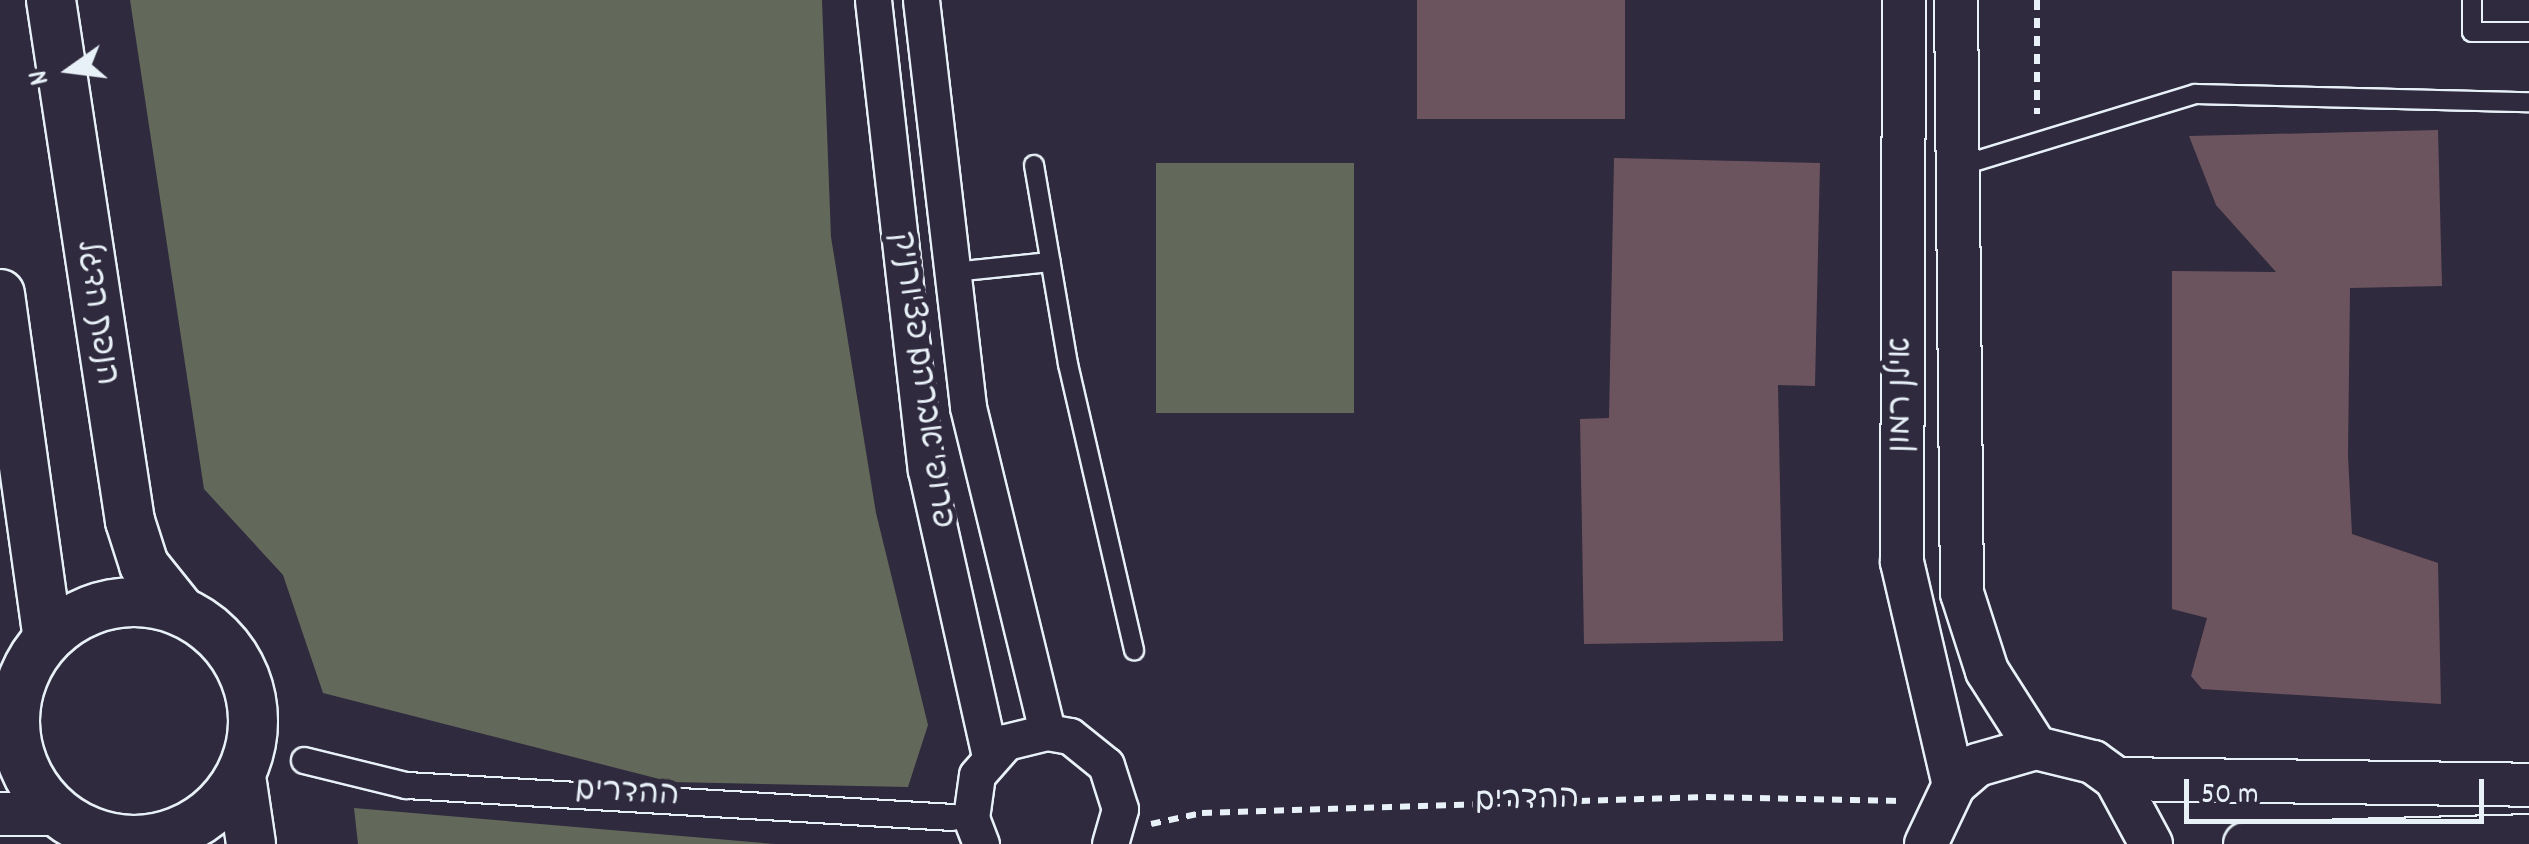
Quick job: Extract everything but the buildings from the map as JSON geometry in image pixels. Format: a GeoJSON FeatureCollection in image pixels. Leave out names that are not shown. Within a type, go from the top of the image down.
{"type":"FeatureCollection","features":[{"type":"Feature","properties":{"kind":"main road","name":"הנפת הדגל"},"geometry":{"type":"LineString","coordinates":[[50,0],[130,522],[144,565],[180,610]]}},
{"type":"Feature","properties":{"kind":"main road"},"geometry":{"type":"LineString","coordinates":[[0,294],[48,638]]}},
{"type":"Feature","properties":{"kind":"main road"},"geometry":{"type":"LineString","coordinates":[[241,776],[200,821],[164,837],[104,840],[60,814],[18,748],[9,701],[48,638],[110,603],[180,610],[222,639],[248,683],[253,733],[241,776],[251,844]]}},
{"type":"Feature","properties":{"kind":"street","name":"פרופ' אברהם פצ'ורניק"},"geometry":{"type":"LineString","coordinates":[[873,0],[926,470],[990,756]]}},
{"type":"Feature","properties":{"kind":"street","name":"פרופ' אברהם פצ'ורניק"},"geometry":{"type":"LineString","coordinates":[[922,0],[968,408],[1048,732]]}},
{"type":"Feature","properties":{"kind":"street","name":"אילן רמון"},"geometry":{"type":"LineString","coordinates":[[1904,0],[1902,562],[1947,794]]}},
{"type":"Feature","properties":{"kind":"street","name":"אילן רמון"},"geometry":{"type":"LineString","coordinates":[[1956,0],[1962,593],[1987,671],[2036,748]]}},
{"type":"Feature","properties":{"kind":"street"},"geometry":{"type":"LineString","coordinates":[[981,844],[971,796],[990,756],[1048,732],[1070,736],[1106,764],[1120,809],[1113,838]]}},
{"type":"Feature","properties":{"kind":"street"},"geometry":{"type":"LineString","coordinates":[[1926,844],[1947,794],[1977,765],[2036,748],[2093,762],[2116,779],[2151,844]]}},
{"type":"Feature","properties":{"kind":"street","name":"ההדרים"},"geometry":{"type":"LineString","coordinates":[[304,760],[406,785],[952,817]]}},
{"type":"Feature","properties":{"kind":"street"},"geometry":{"type":"LineString","coordinates":[[2116,779],[2529,785]]}},
{"type":"Feature","properties":{"kind":"street"},"geometry":{"type":"LineString","coordinates":[[0,814],[60,814]]}},
{"type":"Feature","properties":{"kind":"street"},"geometry":{"type":"LineString","coordinates":[[2246,844],[2529,836]]}},
{"type":"Feature","properties":{"kind":"lane"},"geometry":{"type":"LineString","coordinates":[[2472,0],[2472,32],[2529,32]]}},
{"type":"Feature","properties":{"kind":"lane"},"geometry":{"type":"LineString","coordinates":[[1960,166],[2195,94],[2529,102]]}},
{"type":"Feature","properties":{"kind":"lane"},"geometry":{"type":"LineString","coordinates":[[1034,165],[1050,262],[1134,651]]}},
{"type":"Feature","properties":{"kind":"lane"},"geometry":{"type":"LineString","coordinates":[[953,272],[1050,262]]}},
{"type":"Feature","properties":{"kind":"path"},"geometry":{"type":"LineString","coordinates":[[2037,0],[2037,124]]}},
{"type":"Feature","properties":{"kind":"path","name":"ההדרים"},"geometry":{"type":"LineString","coordinates":[[1113,838],[1222,812],[1706,796],[1947,794]]}},
{"type":"Feature","properties":{"kind":"green space"},"geometry":{"type":"Polygon","coordinates":[[[130,0],[822,0],[831,237],[876,513],[928,725],[908,787],[671,782],[323,693],[283,575],[204,489],[130,0]]]}},
{"type":"Feature","properties":{"kind":"green space"},"geometry":{"type":"Polygon","coordinates":[[[1156,163],[1354,163],[1354,413],[1156,413],[1156,163]]]}},
{"type":"Feature","properties":{"kind":"green space"},"geometry":{"type":"Polygon","coordinates":[[[354,808],[775,844],[358,844],[354,808]]]}}]}
